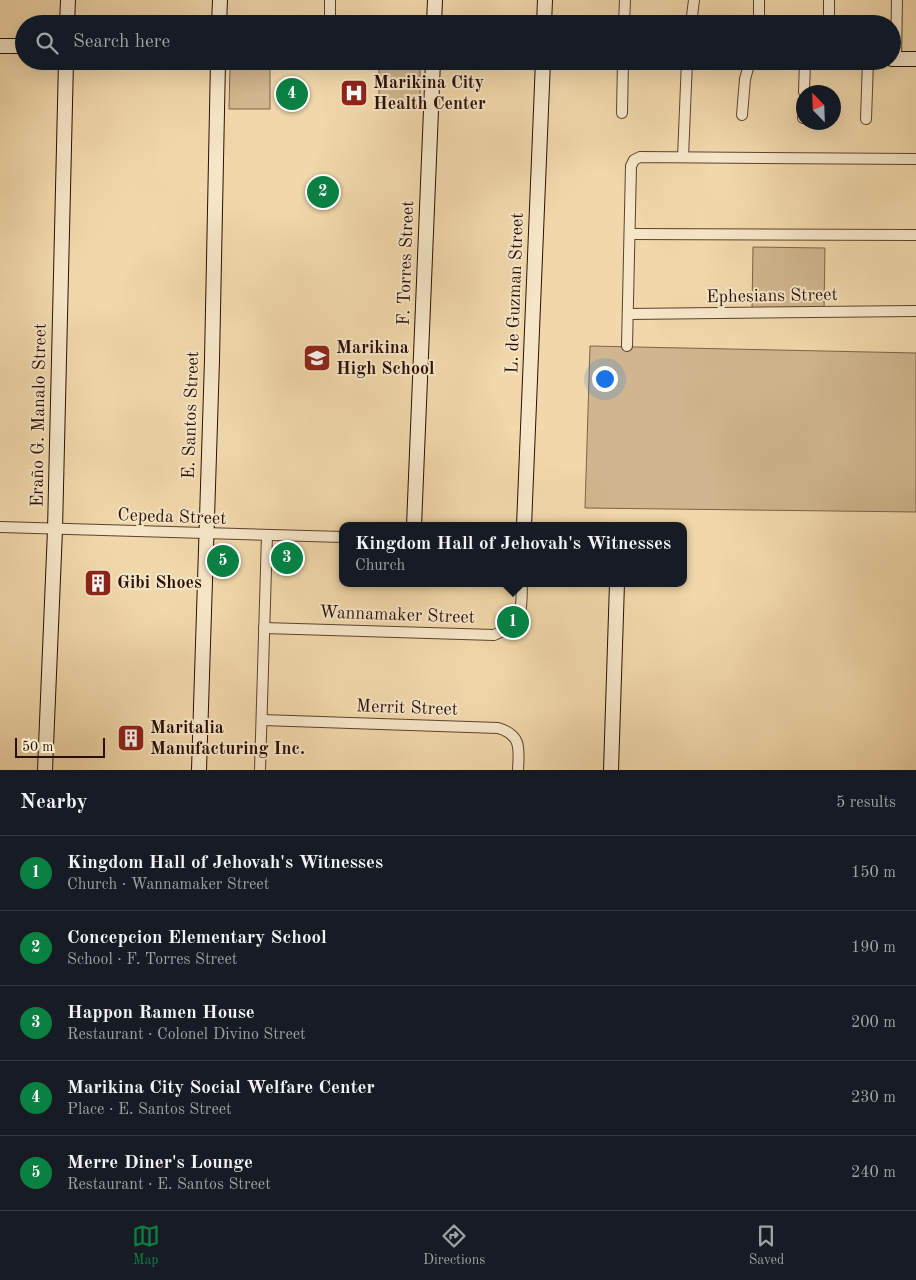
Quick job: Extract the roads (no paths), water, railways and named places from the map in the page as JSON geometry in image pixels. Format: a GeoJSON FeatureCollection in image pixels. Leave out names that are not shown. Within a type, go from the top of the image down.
{"type":"FeatureCollection","features":[{"type":"Feature","properties":{"kind":"street"},"geometry":{"type":"LineString","coordinates":[[68,0],[68,15]]}},
{"type":"Feature","properties":{"kind":"street"},"geometry":{"type":"LineString","coordinates":[[220,0],[220,15]]}},
{"type":"Feature","properties":{"kind":"street"},"geometry":{"type":"LineString","coordinates":[[330,0],[330,15]]}},
{"type":"Feature","properties":{"kind":"street"},"geometry":{"type":"LineString","coordinates":[[434,15],[435,0]]}},
{"type":"Feature","properties":{"kind":"street"},"geometry":{"type":"LineString","coordinates":[[544,0],[544,15]]}},
{"type":"Feature","properties":{"kind":"street"},"geometry":{"type":"LineString","coordinates":[[624,15],[625,0]]}},
{"type":"Feature","properties":{"kind":"street"},"geometry":{"type":"LineString","coordinates":[[692,15],[694,0]]}},
{"type":"Feature","properties":{"kind":"street"},"geometry":{"type":"LineString","coordinates":[[759,0],[759,15]]}},
{"type":"Feature","properties":{"kind":"street"},"geometry":{"type":"LineString","coordinates":[[829,0],[829,15]]}},
{"type":"Feature","properties":{"kind":"street"},"geometry":{"type":"LineString","coordinates":[[896,15],[897,0]]}},
{"type":"Feature","properties":{"kind":"street"},"geometry":{"type":"LineString","coordinates":[[0,46],[15,46]]}},
{"type":"Feature","properties":{"kind":"street"},"geometry":{"type":"LineString","coordinates":[[901,59],[916,59]]}},
{"type":"Feature","properties":{"kind":"street","name":"Eraño G. Manalo Street"},"geometry":{"type":"LineString","coordinates":[[45,770],[55,530],[66,70]]}},
{"type":"Feature","properties":{"kind":"street","name":"E. Santos Street"},"geometry":{"type":"LineString","coordinates":[[199,770],[212,360],[218,70]]}},
{"type":"Feature","properties":{"kind":"street","name":"F. Torres Street"},"geometry":{"type":"LineString","coordinates":[[414,522],[433,70]]}},
{"type":"Feature","properties":{"kind":"street","name":"L. de Guzman Street"},"geometry":{"type":"LineString","coordinates":[[524,522],[543,70]]}},
{"type":"Feature","properties":{"kind":"street"},"geometry":{"type":"LineString","coordinates":[[622,113],[623,70]]}},
{"type":"Feature","properties":{"kind":"street"},"geometry":{"type":"LineString","coordinates":[[683,157],[687,70]]}},
{"type":"Feature","properties":{"kind":"street"},"geometry":{"type":"LineString","coordinates":[[742,115],[748,70]]}},
{"type":"Feature","properties":{"kind":"street"},"geometry":{"type":"LineString","coordinates":[[804,85],[805,70]]}},
{"type":"Feature","properties":{"kind":"street"},"geometry":{"type":"LineString","coordinates":[[866,119],[868,70]]}},
{"type":"Feature","properties":{"kind":"street"},"geometry":{"type":"LineString","coordinates":[[627,346],[631,166],[634,160],[640,157],[916,159]]}},
{"type":"Feature","properties":{"kind":"street"},"geometry":{"type":"LineString","coordinates":[[630,234],[916,235]]}},
{"type":"Feature","properties":{"kind":"street","name":"Ephesians Street"},"geometry":{"type":"LineString","coordinates":[[628,314],[916,311]]}},
{"type":"Feature","properties":{"kind":"street","name":"Cepeda Street"},"geometry":{"type":"LineString","coordinates":[[0,528],[339,537]]}},
{"type":"Feature","properties":{"kind":"street"},"geometry":{"type":"LineString","coordinates":[[260,770],[267,535]]}},
{"type":"Feature","properties":{"kind":"street","name":"Wannamaker Street"},"geometry":{"type":"LineString","coordinates":[[264,628],[494,635],[514,624],[521,612],[522,587]]}},
{"type":"Feature","properties":{"kind":"street"},"geometry":{"type":"LineString","coordinates":[[611,770],[617,587]]}},
{"type":"Feature","properties":{"kind":"street","name":"Merrit Street"},"geometry":{"type":"LineString","coordinates":[[262,720],[498,728],[511,733],[516,740],[519,747],[518,770]]}},
{"type":"Feature","properties":{"kind":"place","name":"Marikina City Health Center"},"geometry":{"type":"Point","coordinates":[354,93]}},
{"type":"Feature","properties":{"kind":"place","name":"Marikina City Social Welfare Center"},"geometry":{"type":"Point","coordinates":[292,94]}},
{"type":"Feature","properties":{"kind":"place","name":"Concepcion Elementary School"},"geometry":{"type":"Point","coordinates":[323,192]}},
{"type":"Feature","properties":{"kind":"place","name":"Marikina High School"},"geometry":{"type":"Point","coordinates":[317,358]}},
{"type":"Feature","properties":{"kind":"place","name":"Happon Ramen House"},"geometry":{"type":"Point","coordinates":[287,558]}},
{"type":"Feature","properties":{"kind":"place","name":"Merre Diner's Lounge"},"geometry":{"type":"Point","coordinates":[223,561]}},
{"type":"Feature","properties":{"kind":"place","name":"Gibi Shoes"},"geometry":{"type":"Point","coordinates":[98,583]}},
{"type":"Feature","properties":{"kind":"place","name":"Kingdom Hall of Jehovah's Witnesses"},"geometry":{"type":"Point","coordinates":[513,622]}},
{"type":"Feature","properties":{"kind":"place","name":"Maritalia Manufacturing Inc."},"geometry":{"type":"Point","coordinates":[131,738]}}]}
